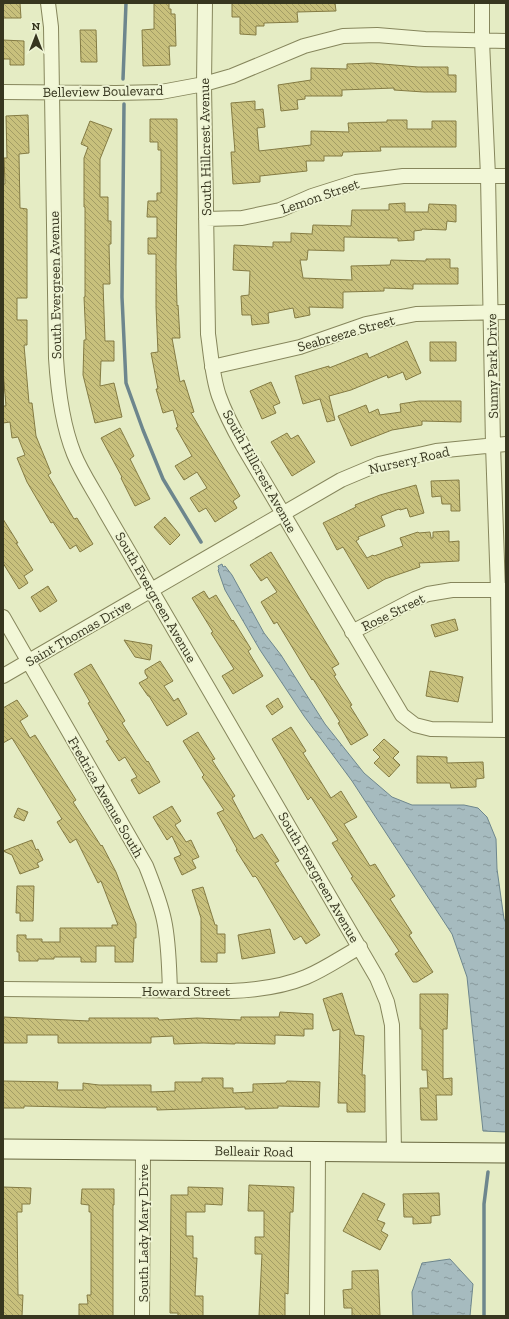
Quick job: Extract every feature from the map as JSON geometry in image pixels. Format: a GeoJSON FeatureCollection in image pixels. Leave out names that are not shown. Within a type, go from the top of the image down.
{"type":"FeatureCollection","features":[{"type":"Feature","properties":{"kind":"main road","name":"Belleair Road"},"geometry":{"type":"LineString","coordinates":[[3,1149],[506,1153]]}},
{"type":"Feature","properties":{"kind":"street","name":"South Evergreen Avenue"},"geometry":{"type":"LineString","coordinates":[[48,3],[51,26],[56,358],[59,396],[67,432],[74,455],[105,511],[377,978],[387,1002],[392,1025],[394,1153]]}},
{"type":"Feature","properties":{"kind":"street","name":"South Hillcrest Avenue"},"geometry":{"type":"LineString","coordinates":[[205,3],[204,84],[208,334],[212,367],[218,395],[230,422],[247,453],[402,715],[415,725],[431,729],[503,730]]}},
{"type":"Feature","properties":{"kind":"street","name":"Sunny Park Drive"},"geometry":{"type":"LineString","coordinates":[[482,3],[491,312],[499,445],[503,730]]}},
{"type":"Feature","properties":{"kind":"street","name":"Belleview Boulevard"},"geometry":{"type":"LineString","coordinates":[[3,92],[161,92],[204,84],[232,76],[304,46],[343,36],[377,35],[425,39],[506,41]]}},
{"type":"Feature","properties":{"kind":"street","name":"Lemon Street"},"geometry":{"type":"LineString","coordinates":[[206,219],[242,218],[280,210],[312,196],[356,182],[403,176],[506,176]]}},
{"type":"Feature","properties":{"kind":"street","name":"Seabreeze Street"},"geometry":{"type":"LineString","coordinates":[[212,367],[300,347],[366,324],[416,314],[506,312]]}},
{"type":"Feature","properties":{"kind":"street","name":"Nursery Road"},"geometry":{"type":"LineString","coordinates":[[152,590],[341,480],[380,464],[436,451],[499,445]]}},
{"type":"Feature","properties":{"kind":"street","name":"Saint Thomas Drive"},"geometry":{"type":"LineString","coordinates":[[3,676],[152,590]]}},
{"type":"Feature","properties":{"kind":"street","name":"Rose Street"},"geometry":{"type":"LineString","coordinates":[[352,632],[415,599],[428,594],[452,590],[502,590]]}},
{"type":"Feature","properties":{"kind":"street","name":"Fredrica Avenue South"},"geometry":{"type":"LineString","coordinates":[[3,617],[146,866],[164,919],[168,951],[170,991]]}},
{"type":"Feature","properties":{"kind":"street","name":"Howard Street"},"geometry":{"type":"LineString","coordinates":[[3,989],[170,991],[258,990],[279,986],[306,976],[360,947]]}},
{"type":"Feature","properties":{"kind":"street","name":"South Lady Mary Drive"},"geometry":{"type":"LineString","coordinates":[[142,1316],[143,1150]]}},
{"type":"Feature","properties":{"kind":"street"},"geometry":{"type":"LineString","coordinates":[[317,1316],[318,1152]]}},
{"type":"Feature","properties":{"kind":"water"},"geometry":{"type":"Polygon","coordinates":[[[222,564],[223,567],[225,566],[232,575],[264,633],[281,655],[325,724],[364,773],[392,797],[412,805],[464,805],[478,808],[487,817],[496,839],[497,869],[504,919],[506,923],[506,1132],[483,1131],[467,977],[452,934],[352,781],[304,716],[260,650],[225,590],[218,570],[218,566],[222,564]]]}},
{"type":"Feature","properties":{"kind":"water"},"geometry":{"type":"Polygon","coordinates":[[[450,1259],[473,1284],[470,1316],[413,1316],[412,1292],[422,1263],[450,1259]]]}},
{"type":"Feature","properties":{"kind":"building"},"geometry":{"type":"Polygon","coordinates":[[[3,3],[20,3],[21,18],[3,18],[3,3]]]}},
{"type":"Feature","properties":{"kind":"building"},"geometry":{"type":"Polygon","coordinates":[[[154,3],[169,3],[171,14],[175,14],[176,46],[169,46],[170,65],[143,66],[142,30],[154,29],[154,3]]]}},
{"type":"Feature","properties":{"kind":"building"},"geometry":{"type":"Polygon","coordinates":[[[232,3],[335,3],[336,11],[297,12],[298,22],[264,23],[264,26],[256,26],[256,35],[240,34],[240,17],[232,17],[232,3]]]}},
{"type":"Feature","properties":{"kind":"building"},"geometry":{"type":"Polygon","coordinates":[[[80,30],[96,30],[97,62],[81,62],[80,30]]]}},
{"type":"Feature","properties":{"kind":"building"},"geometry":{"type":"Polygon","coordinates":[[[3,40],[24,41],[24,65],[10,65],[10,59],[3,59],[3,40]]]}},
{"type":"Feature","properties":{"kind":"building"},"geometry":{"type":"Polygon","coordinates":[[[371,63],[418,67],[448,67],[448,75],[456,75],[456,92],[424,92],[394,90],[394,88],[342,90],[342,96],[305,96],[305,99],[297,100],[298,109],[281,111],[278,85],[311,80],[311,68],[347,69],[347,64],[371,63]]]}},
{"type":"Feature","properties":{"kind":"building"},"geometry":{"type":"Polygon","coordinates":[[[255,101],[255,110],[263,109],[265,127],[257,128],[259,151],[311,145],[311,131],[349,132],[348,123],[387,122],[387,120],[407,120],[407,129],[432,129],[432,121],[456,121],[456,147],[380,147],[381,151],[343,152],[342,156],[324,156],[324,161],[306,161],[307,171],[260,176],[260,182],[233,184],[231,152],[235,152],[231,103],[255,101]]]}},
{"type":"Feature","properties":{"kind":"building"},"geometry":{"type":"Polygon","coordinates":[[[28,115],[29,153],[19,154],[20,208],[27,209],[27,298],[17,298],[17,320],[27,320],[27,345],[24,345],[29,403],[32,403],[36,436],[51,473],[48,475],[74,519],[77,518],[93,544],[80,552],[76,545],[70,549],[53,522],[51,523],[27,482],[17,458],[25,455],[18,437],[12,438],[10,422],[3,423],[3,406],[6,406],[3,371],[3,184],[5,184],[4,158],[7,158],[6,116],[28,115]]]}},
{"type":"Feature","properties":{"kind":"building"},"geometry":{"type":"Polygon","coordinates":[[[150,119],[177,119],[176,267],[180,338],[172,338],[180,382],[184,380],[194,412],[191,413],[240,496],[233,501],[237,508],[215,522],[206,508],[199,512],[190,498],[207,488],[197,472],[184,480],[175,466],[192,456],[176,428],[178,427],[173,410],[163,413],[156,389],[158,389],[151,353],[158,352],[156,254],[148,254],[148,238],[157,238],[157,217],[147,217],[148,201],[157,201],[157,193],[161,193],[161,150],[158,150],[158,142],[150,142],[150,119]]]}},
{"type":"Feature","properties":{"kind":"building"},"geometry":{"type":"Polygon","coordinates":[[[90,121],[112,129],[100,159],[100,197],[108,197],[108,221],[111,221],[111,244],[109,244],[110,284],[103,284],[105,341],[114,341],[114,361],[101,361],[100,386],[114,383],[122,417],[95,423],[83,375],[84,340],[86,340],[84,297],[84,158],[88,147],[81,144],[90,121]]]}},
{"type":"Feature","properties":{"kind":"building"},"geometry":{"type":"Polygon","coordinates":[[[405,203],[405,212],[428,212],[429,204],[456,205],[456,222],[447,221],[446,230],[422,229],[414,231],[414,240],[398,241],[398,238],[344,237],[344,251],[308,250],[307,260],[300,260],[303,278],[352,280],[351,266],[390,265],[391,260],[426,261],[426,259],[450,259],[450,268],[458,268],[458,284],[413,284],[413,289],[384,288],[384,291],[343,292],[343,308],[309,307],[310,315],[295,318],[293,308],[268,313],[269,323],[252,325],[251,315],[242,315],[241,296],[249,295],[250,271],[233,270],[234,245],[273,247],[273,242],[291,242],[291,233],[312,234],[313,225],[351,226],[352,210],[389,210],[389,204],[405,203]]]}},
{"type":"Feature","properties":{"kind":"building"},"geometry":{"type":"Polygon","coordinates":[[[407,341],[421,373],[406,380],[403,372],[388,378],[387,375],[351,390],[329,396],[335,420],[327,422],[320,399],[303,404],[295,376],[329,366],[329,368],[367,353],[369,358],[407,341]]]}},
{"type":"Feature","properties":{"kind":"building"},"geometry":{"type":"Polygon","coordinates":[[[430,342],[456,342],[456,361],[430,361],[430,342]]]}},
{"type":"Feature","properties":{"kind":"building"},"geometry":{"type":"Polygon","coordinates":[[[271,382],[280,403],[273,406],[276,413],[262,419],[250,391],[271,382]]]}},
{"type":"Feature","properties":{"kind":"building"},"geometry":{"type":"Polygon","coordinates":[[[419,401],[461,401],[461,422],[422,421],[422,425],[392,430],[351,446],[338,416],[366,405],[369,413],[378,409],[380,415],[401,412],[400,404],[419,401]]]}},
{"type":"Feature","properties":{"kind":"building"},"geometry":{"type":"Polygon","coordinates":[[[120,428],[134,456],[130,459],[150,499],[135,506],[121,478],[122,477],[101,438],[120,428]]]}},
{"type":"Feature","properties":{"kind":"building"},"geometry":{"type":"Polygon","coordinates":[[[287,433],[291,439],[298,435],[315,462],[292,476],[271,442],[287,433]]]}},
{"type":"Feature","properties":{"kind":"building"},"geometry":{"type":"Polygon","coordinates":[[[459,480],[460,511],[451,511],[451,504],[442,504],[441,496],[432,497],[431,481],[459,480]]]}},
{"type":"Feature","properties":{"kind":"building"},"geometry":{"type":"Polygon","coordinates":[[[416,485],[424,513],[410,517],[407,508],[399,509],[381,516],[385,526],[358,537],[359,539],[356,541],[367,558],[403,546],[400,538],[418,532],[430,532],[431,538],[433,538],[433,532],[449,531],[449,542],[459,541],[459,561],[419,563],[420,567],[385,579],[368,589],[343,547],[337,550],[323,523],[356,507],[355,505],[380,495],[416,485]]]}},
{"type":"Feature","properties":{"kind":"building"},"geometry":{"type":"Polygon","coordinates":[[[165,517],[180,535],[170,545],[154,527],[165,517]]]}},
{"type":"Feature","properties":{"kind":"building"},"geometry":{"type":"Polygon","coordinates":[[[3,519],[33,570],[24,576],[28,583],[19,589],[3,563],[3,519]]]}},
{"type":"Feature","properties":{"kind":"building"},"geometry":{"type":"Polygon","coordinates":[[[271,552],[339,664],[332,668],[336,675],[334,676],[368,735],[351,745],[338,723],[340,722],[313,679],[312,680],[277,622],[274,624],[261,602],[277,592],[267,577],[261,581],[250,565],[271,552]]]}},
{"type":"Feature","properties":{"kind":"building"},"geometry":{"type":"Polygon","coordinates":[[[48,586],[57,601],[40,612],[31,597],[48,586]]]}},
{"type":"Feature","properties":{"kind":"building"},"geometry":{"type":"Polygon","coordinates":[[[204,591],[209,599],[216,595],[251,649],[248,651],[263,676],[233,694],[222,676],[234,669],[211,633],[213,632],[192,598],[204,591]]]}},
{"type":"Feature","properties":{"kind":"building"},"geometry":{"type":"Polygon","coordinates":[[[455,619],[458,630],[435,637],[431,625],[455,619]]]}},
{"type":"Feature","properties":{"kind":"building"},"geometry":{"type":"Polygon","coordinates":[[[124,640],[152,645],[150,660],[135,657],[124,640]]]}},
{"type":"Feature","properties":{"kind":"building"},"geometry":{"type":"Polygon","coordinates":[[[160,661],[173,681],[164,686],[174,701],[178,698],[187,714],[167,726],[149,696],[139,683],[148,678],[145,670],[160,661]]]}},
{"type":"Feature","properties":{"kind":"building"},"geometry":{"type":"Polygon","coordinates":[[[91,664],[125,721],[122,723],[147,762],[148,761],[160,782],[139,794],[131,780],[137,777],[125,757],[119,761],[106,741],[109,740],[88,703],[90,702],[74,674],[91,664]]]}},
{"type":"Feature","properties":{"kind":"building"},"geometry":{"type":"Polygon","coordinates":[[[430,671],[463,677],[458,702],[426,696],[430,671]]]}},
{"type":"Feature","properties":{"kind":"building"},"geometry":{"type":"Polygon","coordinates":[[[278,698],[283,707],[272,715],[266,706],[278,698]]]}},
{"type":"Feature","properties":{"kind":"building"},"geometry":{"type":"Polygon","coordinates":[[[17,700],[28,716],[20,721],[30,738],[35,735],[76,800],[73,802],[101,846],[102,845],[116,872],[136,924],[133,962],[115,962],[115,946],[96,946],[96,962],[81,962],[81,957],[54,957],[54,959],[38,959],[38,961],[19,961],[19,952],[17,952],[17,935],[26,935],[26,939],[42,939],[42,942],[60,942],[60,928],[112,928],[112,925],[118,925],[101,881],[98,883],[76,839],[70,843],[57,822],[62,819],[12,738],[3,743],[3,708],[17,700]]]}},
{"type":"Feature","properties":{"kind":"building"},"geometry":{"type":"Polygon","coordinates":[[[291,727],[306,751],[303,753],[331,798],[341,791],[357,817],[344,824],[370,866],[375,864],[395,896],[390,899],[412,933],[409,935],[433,972],[417,982],[413,982],[395,954],[399,951],[351,878],[353,877],[332,843],[338,840],[311,797],[308,800],[272,739],[291,727]]]}},
{"type":"Feature","properties":{"kind":"building"},"geometry":{"type":"Polygon","coordinates":[[[198,732],[215,759],[212,760],[235,796],[232,798],[254,839],[262,834],[279,861],[275,863],[320,935],[306,944],[301,936],[294,940],[257,878],[255,876],[253,877],[236,850],[237,849],[217,813],[224,810],[202,777],[204,775],[183,741],[198,732]]]}},
{"type":"Feature","properties":{"kind":"building"},"geometry":{"type":"Polygon","coordinates":[[[384,739],[399,752],[393,758],[400,765],[389,777],[374,763],[380,757],[373,750],[384,739]]]}},
{"type":"Feature","properties":{"kind":"building"},"geometry":{"type":"Polygon","coordinates":[[[417,756],[447,757],[447,763],[483,762],[484,778],[476,779],[476,787],[451,788],[450,783],[417,783],[417,756]]]}},
{"type":"Feature","properties":{"kind":"building"},"geometry":{"type":"Polygon","coordinates":[[[172,806],[181,821],[175,825],[186,842],[191,840],[199,857],[192,860],[196,868],[182,875],[174,858],[181,855],[172,836],[167,840],[153,817],[172,806]]]}},
{"type":"Feature","properties":{"kind":"building"},"geometry":{"type":"Polygon","coordinates":[[[18,808],[28,812],[24,821],[14,817],[18,808]]]}},
{"type":"Feature","properties":{"kind":"building"},"geometry":{"type":"Polygon","coordinates":[[[32,840],[36,850],[38,849],[43,860],[37,863],[39,867],[20,874],[12,855],[3,851],[32,840]]]}},
{"type":"Feature","properties":{"kind":"building"},"geometry":{"type":"Polygon","coordinates":[[[17,886],[34,886],[33,921],[20,921],[20,913],[16,913],[17,886]]]}},
{"type":"Feature","properties":{"kind":"building"},"geometry":{"type":"Polygon","coordinates":[[[203,887],[215,925],[217,925],[217,934],[225,934],[225,953],[217,953],[217,962],[201,962],[201,918],[192,890],[203,887]]]}},
{"type":"Feature","properties":{"kind":"building"},"geometry":{"type":"Polygon","coordinates":[[[270,929],[275,953],[242,959],[238,935],[270,929]]]}},
{"type":"Feature","properties":{"kind":"building"},"geometry":{"type":"Polygon","coordinates":[[[342,993],[355,1035],[364,1036],[362,1075],[365,1075],[365,1112],[347,1112],[347,1103],[338,1103],[340,1029],[333,1031],[323,999],[342,993]]]}},
{"type":"Feature","properties":{"kind":"building"},"geometry":{"type":"Polygon","coordinates":[[[420,994],[448,994],[447,1029],[443,1029],[443,1079],[452,1078],[452,1095],[436,1095],[437,1120],[421,1120],[420,1088],[428,1088],[427,1070],[422,1070],[420,994]]]}},
{"type":"Feature","properties":{"kind":"building"},"geometry":{"type":"Polygon","coordinates":[[[280,1012],[313,1014],[313,1029],[304,1029],[304,1036],[275,1035],[275,1044],[174,1044],[173,1036],[151,1037],[151,1043],[58,1043],[58,1035],[27,1035],[27,1043],[3,1043],[3,1017],[89,1021],[89,1018],[158,1018],[159,1020],[197,1018],[241,1020],[241,1017],[279,1017],[280,1012]]]}},
{"type":"Feature","properties":{"kind":"building"},"geometry":{"type":"Polygon","coordinates":[[[202,1078],[223,1078],[223,1088],[233,1088],[233,1093],[253,1092],[253,1084],[286,1083],[287,1081],[320,1082],[319,1107],[278,1106],[278,1108],[245,1109],[245,1107],[157,1110],[157,1107],[106,1108],[24,1106],[24,1108],[3,1108],[3,1081],[58,1082],[57,1090],[83,1090],[83,1083],[99,1085],[151,1085],[151,1092],[175,1091],[175,1082],[202,1082],[202,1078]]]}},
{"type":"Feature","properties":{"kind":"building"},"geometry":{"type":"Polygon","coordinates":[[[249,1185],[294,1187],[293,1212],[290,1212],[288,1294],[285,1293],[285,1316],[259,1316],[262,1254],[255,1254],[255,1237],[264,1237],[264,1211],[248,1211],[249,1185]]]}},
{"type":"Feature","properties":{"kind":"building"},"geometry":{"type":"Polygon","coordinates":[[[3,1187],[31,1188],[30,1204],[22,1204],[22,1212],[17,1212],[18,1295],[23,1295],[22,1316],[3,1316],[3,1187]]]}},
{"type":"Feature","properties":{"kind":"building"},"geometry":{"type":"Polygon","coordinates":[[[188,1187],[223,1188],[222,1205],[205,1204],[205,1212],[186,1212],[186,1236],[193,1236],[193,1258],[197,1258],[195,1296],[203,1296],[203,1316],[178,1316],[178,1313],[170,1313],[171,1195],[188,1195],[188,1187]]]}},
{"type":"Feature","properties":{"kind":"building"},"geometry":{"type":"Polygon","coordinates":[[[82,1189],[114,1189],[113,1316],[79,1316],[79,1304],[88,1304],[87,1295],[91,1295],[91,1212],[89,1212],[89,1205],[81,1204],[82,1189]]]}},
{"type":"Feature","properties":{"kind":"building"},"geometry":{"type":"Polygon","coordinates":[[[363,1193],[385,1204],[377,1220],[385,1223],[381,1231],[388,1235],[380,1250],[343,1231],[363,1193]]]}},
{"type":"Feature","properties":{"kind":"building"},"geometry":{"type":"Polygon","coordinates":[[[439,1193],[440,1215],[431,1216],[431,1223],[413,1224],[413,1217],[404,1217],[403,1194],[439,1193]]]}},
{"type":"Feature","properties":{"kind":"building"},"geometry":{"type":"Polygon","coordinates":[[[378,1270],[380,1316],[352,1316],[352,1308],[344,1308],[343,1290],[352,1289],[352,1271],[378,1270]]]}},
{"type":"Feature","properties":{"kind":"waterway"},"geometry":{"type":"LineString","coordinates":[[123,79],[126,3]]}},
{"type":"Feature","properties":{"kind":"waterway"},"geometry":{"type":"LineString","coordinates":[[124,104],[122,297],[126,383],[163,479],[201,542]]}},
{"type":"Feature","properties":{"kind":"waterway"},"geometry":{"type":"LineString","coordinates":[[484,1316],[484,1204],[488,1172]]}}]}
